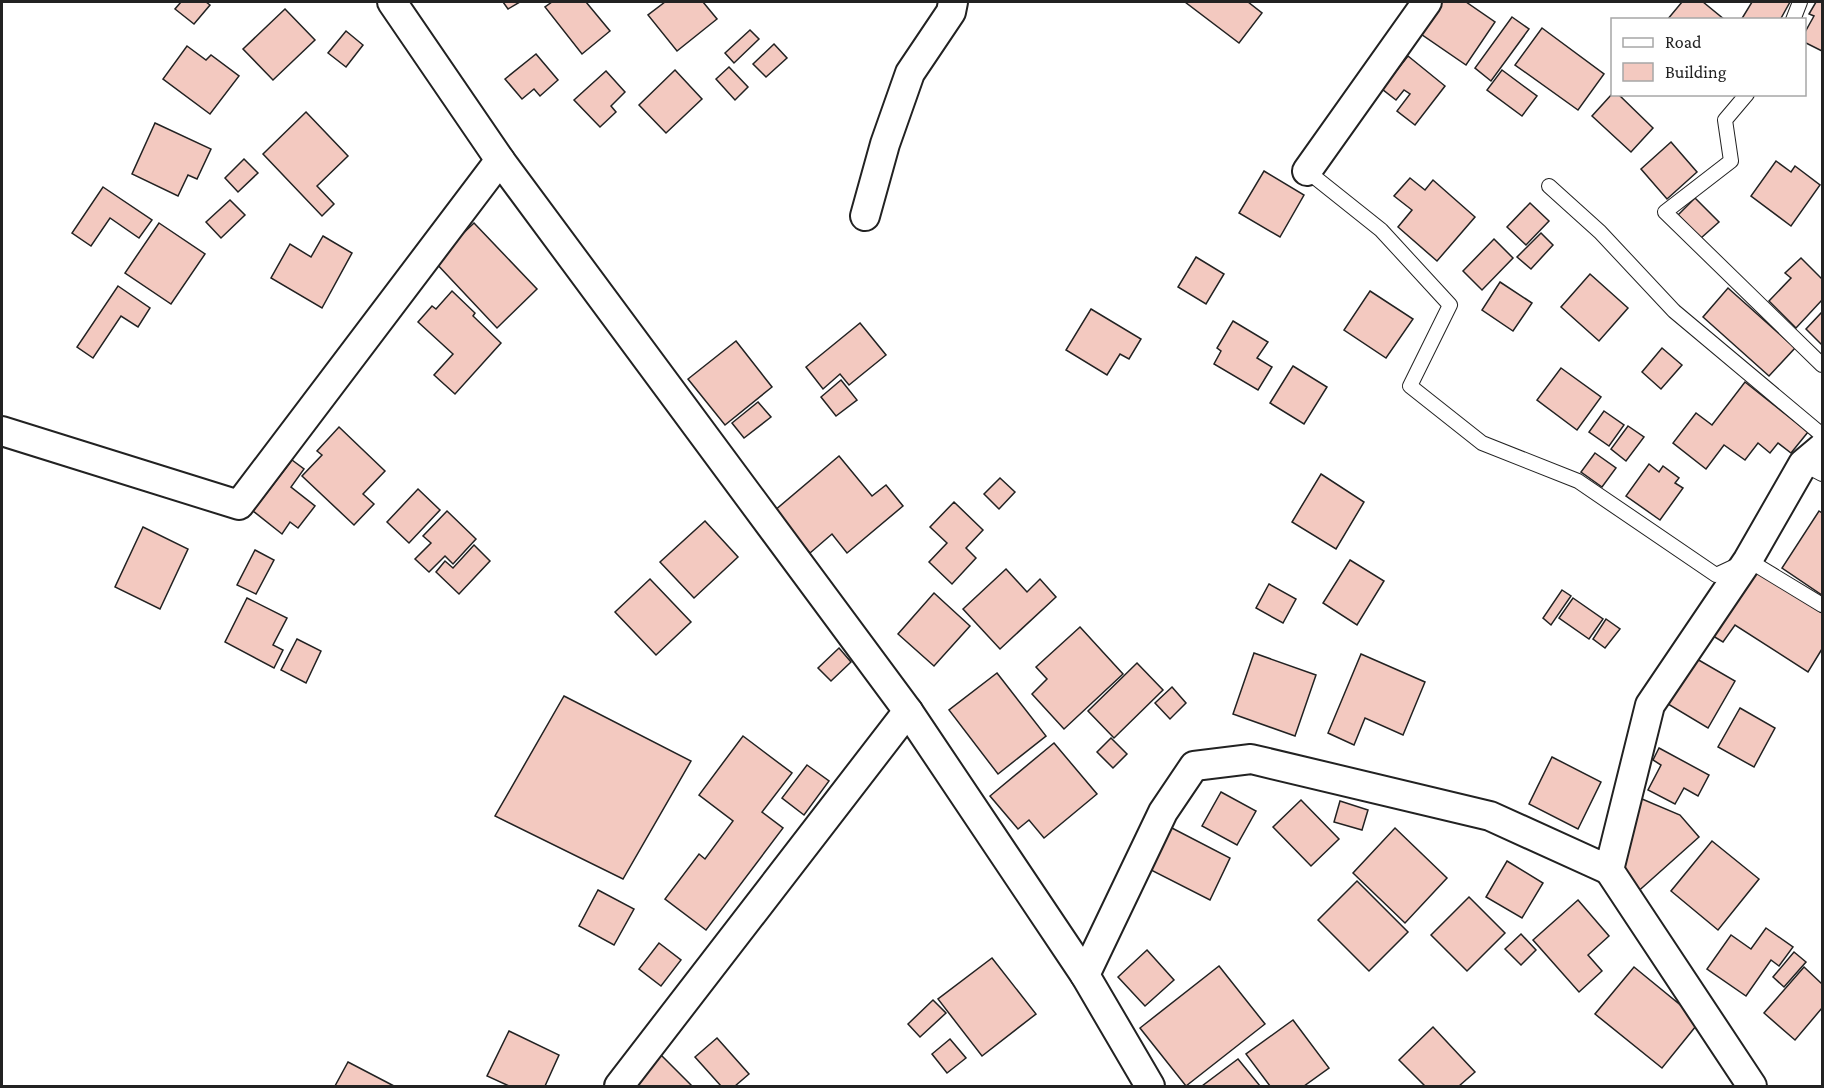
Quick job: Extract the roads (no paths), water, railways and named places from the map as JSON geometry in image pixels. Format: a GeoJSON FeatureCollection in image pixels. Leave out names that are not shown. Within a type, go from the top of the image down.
{"type":"FeatureCollection","features":[{"type":"Feature","properties":{"kind":"street"},"geometry":{"type":"LineString","coordinates":[[392,2],[500,160],[908,711],[1085,975],[1149,1086]]}},
{"type":"Feature","properties":{"kind":"street"},"geometry":{"type":"LineString","coordinates":[[865,216],[885,144],[910,74],[951,12],[953,2]]}},
{"type":"Feature","properties":{"kind":"street"},"geometry":{"type":"LineString","coordinates":[[1307,171],[1427,2]]}},
{"type":"Feature","properties":{"kind":"street"},"geometry":{"type":"LineString","coordinates":[[2,431],[239,505],[500,160]]}},
{"type":"Feature","properties":{"kind":"street"},"geometry":{"type":"LineString","coordinates":[[1609,870],[1650,705],[1816,462]]}},
{"type":"Feature","properties":{"kind":"street"},"geometry":{"type":"LineString","coordinates":[[619,1086],[908,711]]}},
{"type":"Feature","properties":{"kind":"street"},"geometry":{"type":"LineString","coordinates":[[1085,975],[1164,812],[1194,766],[1251,759],[1490,816],[1609,870],[1752,1086]]}},
{"type":"Feature","properties":{"kind":"lane"},"geometry":{"type":"LineString","coordinates":[[1794,18],[1800,2]]}},
{"type":"Feature","properties":{"kind":"lane"},"geometry":{"type":"LineString","coordinates":[[1745,96],[1725,120],[1731,161],[1665,212],[1822,365]]}},
{"type":"Feature","properties":{"kind":"lane"},"geometry":{"type":"LineString","coordinates":[[1307,171],[1381,230],[1450,305],[1410,386],[1482,443],[1578,481],[1716,575],[1748,560],[1822,605]]}},
{"type":"Feature","properties":{"kind":"lane"},"geometry":{"type":"LineString","coordinates":[[1549,186],[1600,232],[1674,311],[1822,435]]}}]}
